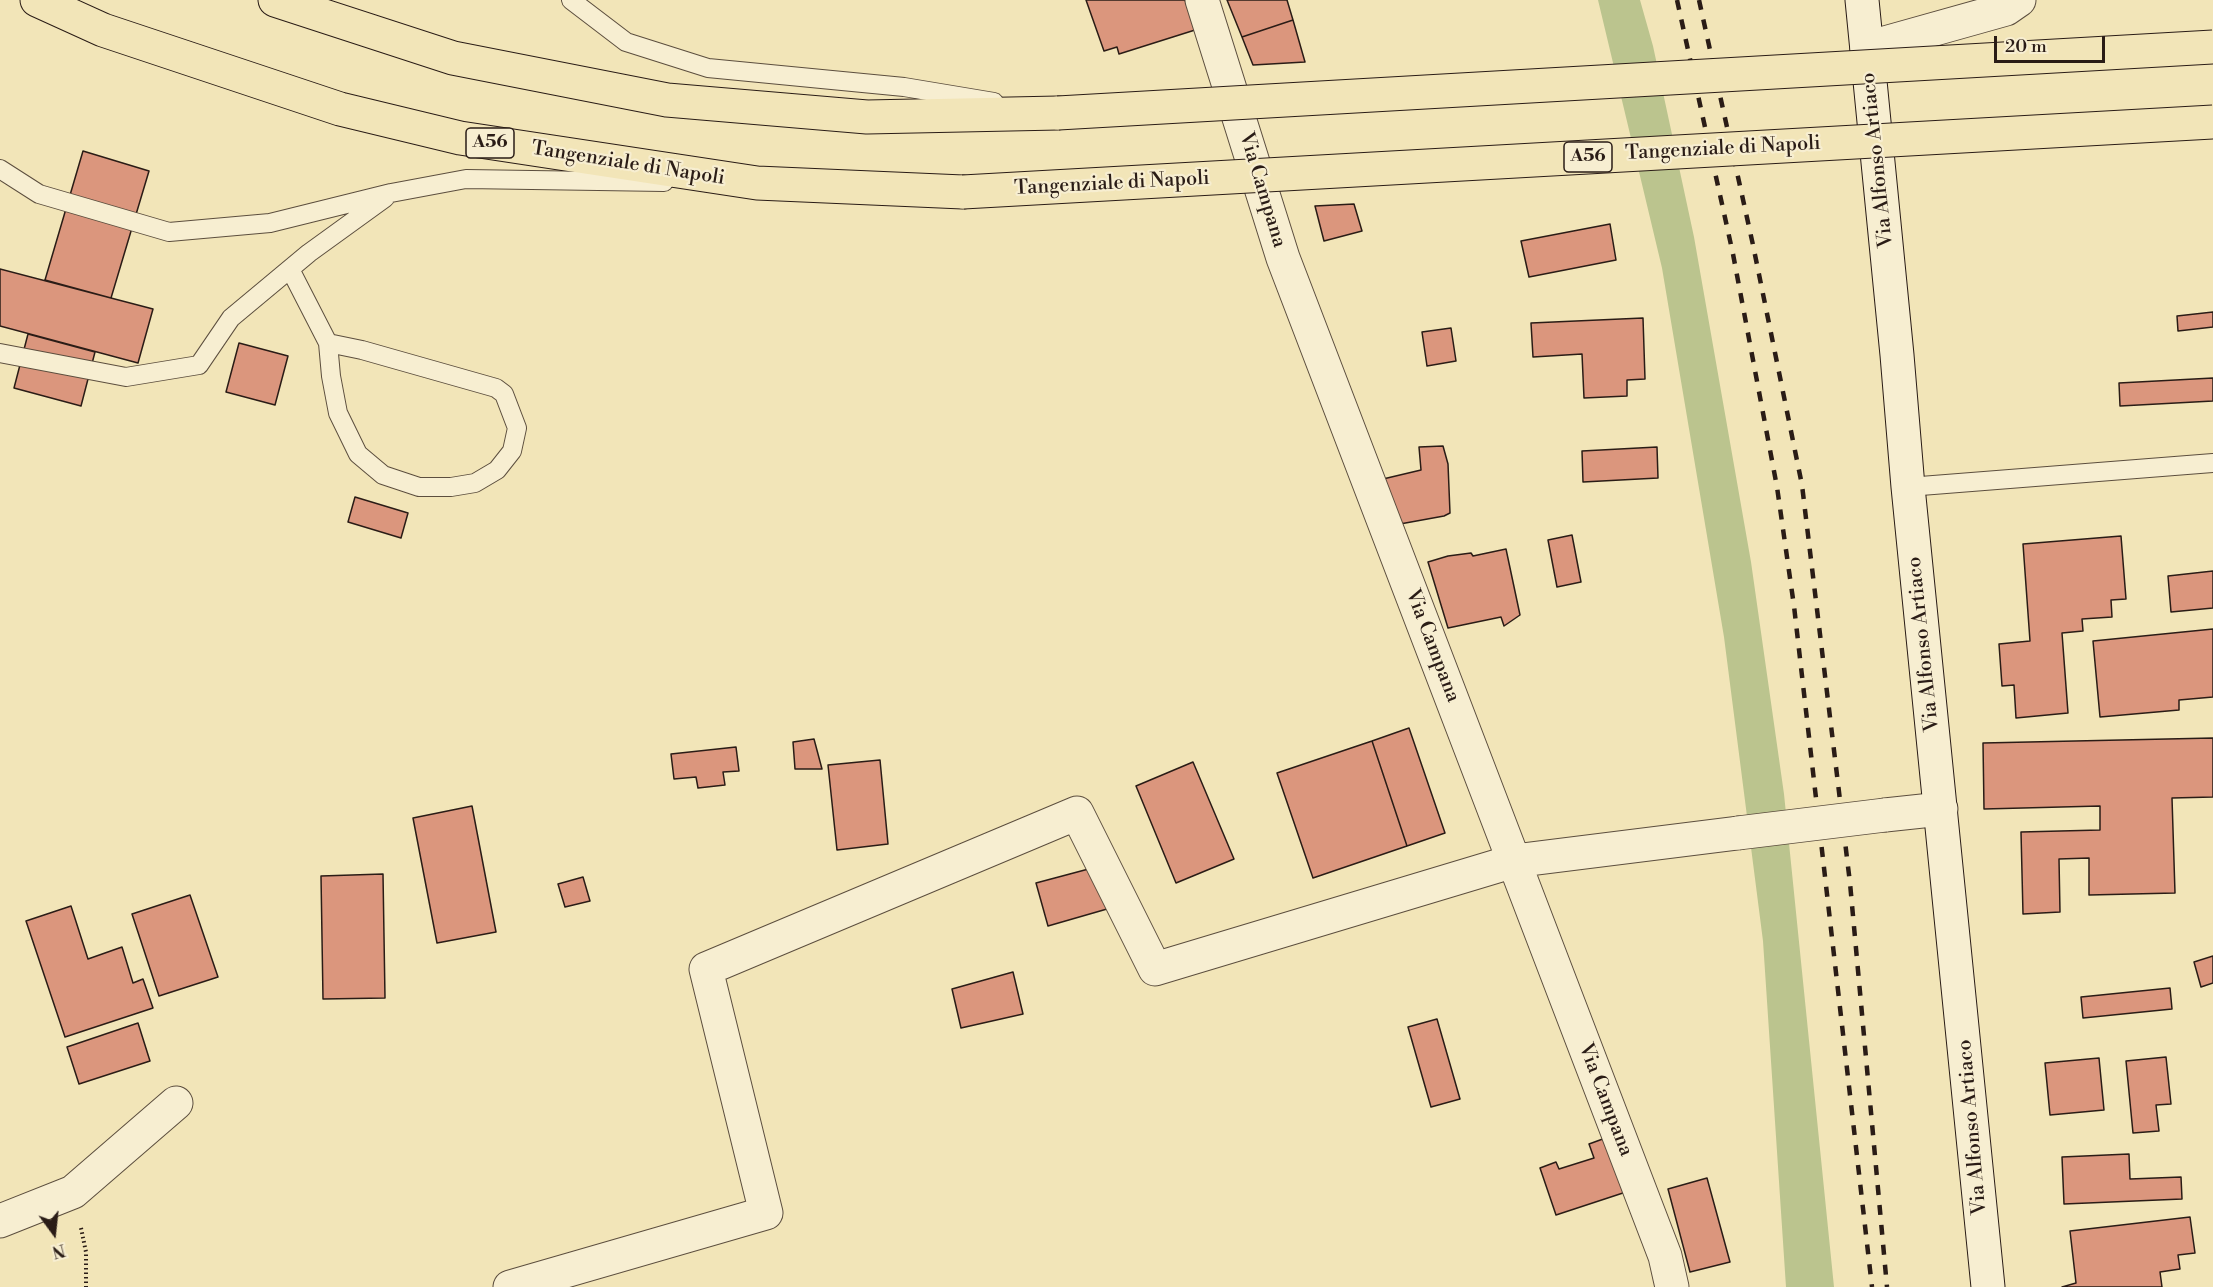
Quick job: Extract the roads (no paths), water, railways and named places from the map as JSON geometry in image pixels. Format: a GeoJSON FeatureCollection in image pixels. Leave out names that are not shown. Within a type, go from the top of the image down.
{"type":"FeatureCollection","features":[{"type":"Feature","properties":{"kind":"highway","name":"Tangenziale di Napoli"},"geometry":{"type":"LineString","coordinates":[[37,0],[103,30],[340,109],[460,138],[757,183],[963,192],[2213,122]]}},
{"type":"Feature","properties":{"kind":"highway"},"geometry":{"type":"LineString","coordinates":[[275,0],[453,58],[667,100],[867,117],[1058,113],[2213,47]]}},
{"type":"Feature","properties":{"kind":"street","name":"Via Campana"},"geometry":{"type":"LineString","coordinates":[[1202,0],[1283,258],[1665,1256],[1672,1287]]}},
{"type":"Feature","properties":{"kind":"street","name":"Via Alfonso Artiaco"},"geometry":{"type":"LineString","coordinates":[[1862,0],[1988,1287]]}},
{"type":"Feature","properties":{"kind":"street"},"geometry":{"type":"LineString","coordinates":[[1867,48],[2006,9],[2019,0]]}},
{"type":"Feature","properties":{"kind":"street"},"geometry":{"type":"LineString","coordinates":[[510,1287],[766,1213],[706,969],[1077,813],[1155,969],[1514,861],[1941,810]]}},
{"type":"Feature","properties":{"kind":"street"},"geometry":{"type":"LineString","coordinates":[[0,1221],[73,1192],[176,1103]]}},
{"type":"Feature","properties":{"kind":"lane"},"geometry":{"type":"LineString","coordinates":[[571,0],[626,42],[708,68],[904,87],[1058,113]]}},
{"type":"Feature","properties":{"kind":"lane"},"geometry":{"type":"LineString","coordinates":[[0,169],[39,194],[169,232],[270,223],[466,179],[757,183]]}},
{"type":"Feature","properties":{"kind":"lane"},"geometry":{"type":"LineString","coordinates":[[0,353],[126,377],[199,365],[231,318],[290,269],[391,194]]}},
{"type":"Feature","properties":{"kind":"lane"},"geometry":{"type":"LineString","coordinates":[[290,269],[328,343],[338,413],[358,454],[383,475],[419,487],[451,487],[475,483],[497,470],[512,451],[517,428],[504,394],[496,388],[362,350],[328,343]]}},
{"type":"Feature","properties":{"kind":"lane"},"geometry":{"type":"LineString","coordinates":[[1908,487],[2213,463]]}},
{"type":"Feature","properties":{"kind":"railway"},"geometry":{"type":"LineString","coordinates":[[1677,0],[1733,254],[1777,487],[1794,606],[1872,1287]]}},
{"type":"Feature","properties":{"kind":"railway"},"geometry":{"type":"LineString","coordinates":[[1699,0],[1753,245],[1802,485],[1850,883],[1887,1287]]}}]}
